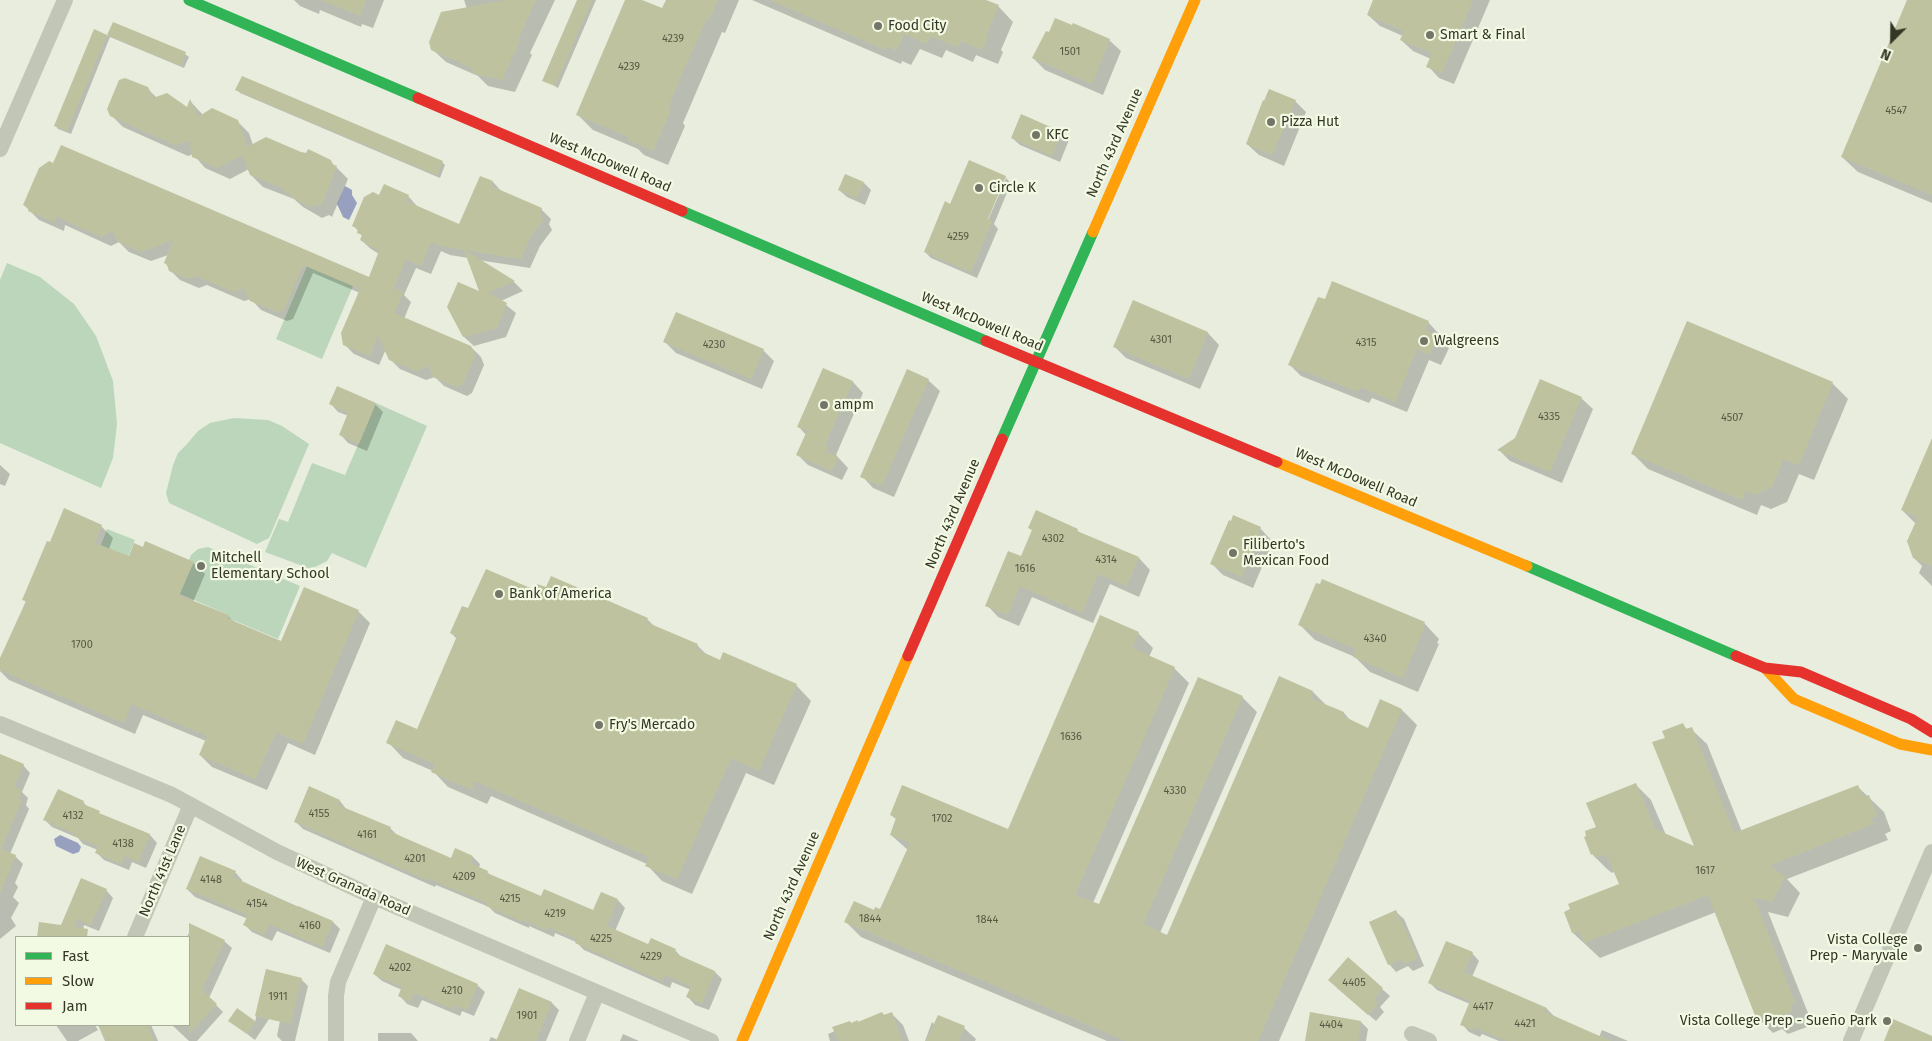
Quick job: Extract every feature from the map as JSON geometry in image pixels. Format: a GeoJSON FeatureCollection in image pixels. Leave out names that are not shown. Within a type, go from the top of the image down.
{"type":"FeatureCollection","features":[{"type":"Feature","properties":{"kind":"main road","name":"West McDowell Road"},"geometry":{"type":"LineString","coordinates":[[189,0],[1036,361],[1474,543],[1765,668],[1801,672],[1911,719],[1932,732]]}},
{"type":"Feature","properties":{"kind":"main road","name":"North 43rd Avenue"},"geometry":{"type":"LineString","coordinates":[[742,1041],[1036,361],[1195,0]]}},
{"type":"Feature","properties":{"kind":"main road","name":"West McDowell Road"},"geometry":{"type":"LineString","coordinates":[[1765,668],[1794,699],[1900,744],[1932,750]]}},
{"type":"Feature","properties":{"kind":"street"},"geometry":{"type":"LineString","coordinates":[[0,149],[65,0]]}},
{"type":"Feature","properties":{"kind":"street","name":"West Granada Road"},"geometry":{"type":"LineString","coordinates":[[0,724],[172,795],[270,848],[374,897],[711,1041]]}},
{"type":"Feature","properties":{"kind":"street","name":"North 41st Lane"},"geometry":{"type":"LineString","coordinates":[[135,936],[191,805]]}},
{"type":"Feature","properties":{"kind":"street"},"geometry":{"type":"LineString","coordinates":[[1851,1041],[1932,852]]}},
{"type":"Feature","properties":{"kind":"street"},"geometry":{"type":"LineString","coordinates":[[336,1041],[336,996],[338,982],[374,897]]}},
{"type":"Feature","properties":{"kind":"street"},"geometry":{"type":"LineString","coordinates":[[576,1041],[597,993]]}},
{"type":"Feature","properties":{"kind":"street"},"geometry":{"type":"LineString","coordinates":[[1412,1034],[1429,1041]]}},
{"type":"Feature","properties":{"kind":"green space"},"geometry":{"type":"Polygon","coordinates":[[[7,263],[40,277],[74,304],[96,336],[113,381],[117,424],[113,458],[101,488],[0,443],[0,280],[7,263]]]}},
{"type":"Feature","properties":{"kind":"green space"},"geometry":{"type":"Polygon","coordinates":[[[307,266],[353,286],[322,359],[276,339],[307,266]]]}},
{"type":"Feature","properties":{"kind":"green space"},"geometry":{"type":"Polygon","coordinates":[[[376,403],[427,426],[366,568],[332,553],[327,561],[308,568],[265,552],[279,519],[288,522],[312,463],[345,475],[376,403]]]}},
{"type":"Feature","properties":{"kind":"green space"},"geometry":{"type":"Polygon","coordinates":[[[234,418],[268,420],[282,426],[309,444],[269,538],[257,544],[169,503],[166,493],[178,453],[198,431],[210,423],[234,418]]]}},
{"type":"Feature","properties":{"kind":"green space"},"geometry":{"type":"Polygon","coordinates":[[[107,529],[135,540],[106,611],[85,602],[107,548],[101,545],[107,529]]]}},
{"type":"Feature","properties":{"kind":"green space"},"geometry":{"type":"Polygon","coordinates":[[[208,547],[300,586],[278,639],[228,618],[229,615],[180,594],[193,562],[189,560],[191,555],[198,549],[208,547]]]}},
{"type":"Feature","properties":{"kind":"water"},"geometry":{"type":"Polygon","coordinates":[[[345,186],[352,190],[352,195],[357,203],[349,220],[343,217],[337,204],[345,186]]]}},
{"type":"Feature","properties":{"kind":"water"},"geometry":{"type":"Polygon","coordinates":[[[60,835],[78,843],[81,847],[79,852],[73,854],[56,846],[54,839],[60,835]]]}},
{"type":"Feature","properties":{"kind":"building"},"geometry":{"type":"Polygon","coordinates":[[[321,0],[366,0],[360,16],[321,0]]]}},
{"type":"Feature","properties":{"kind":"building"},"geometry":{"type":"Polygon","coordinates":[[[507,0],[536,0],[502,80],[474,74],[470,67],[431,50],[429,42],[441,12],[507,0]]]}},
{"type":"Feature","properties":{"kind":"building"},"geometry":{"type":"Polygon","coordinates":[[[577,0],[592,0],[555,86],[542,81],[577,0]]]}},
{"type":"Feature","properties":{"kind":"building"},"geometry":{"type":"Polygon","coordinates":[[[625,0],[642,0],[662,8],[666,0],[718,0],[709,19],[707,18],[681,76],[668,108],[671,110],[653,151],[628,140],[629,137],[576,115],[625,0]]]}},
{"type":"Feature","properties":{"kind":"building"},"geometry":{"type":"Polygon","coordinates":[[[770,0],[986,0],[999,5],[986,35],[988,36],[982,50],[961,41],[958,47],[930,36],[927,44],[904,34],[896,51],[887,46],[885,50],[770,0]]]}},
{"type":"Feature","properties":{"kind":"building","name":"Smart & Final"},"geometry":{"type":"Polygon","coordinates":[[[1373,0],[1473,0],[1442,73],[1426,67],[1432,53],[1400,40],[1404,31],[1367,15],[1373,0]]]}},
{"type":"Feature","properties":{"kind":"building"},"geometry":{"type":"Polygon","coordinates":[[[1907,0],[1932,0],[1932,195],[1841,157],[1907,0]]]}},
{"type":"Feature","properties":{"kind":"building"},"geometry":{"type":"Polygon","coordinates":[[[1055,18],[1072,25],[1073,23],[1110,39],[1092,84],[1032,58],[1046,31],[1049,32],[1055,18]]]}},
{"type":"Feature","properties":{"kind":"building"},"geometry":{"type":"Polygon","coordinates":[[[113,22],[186,52],[181,66],[107,35],[113,22]]]}},
{"type":"Feature","properties":{"kind":"building"},"geometry":{"type":"Polygon","coordinates":[[[94,29],[107,35],[67,131],[54,126],[94,29]]]}},
{"type":"Feature","properties":{"kind":"building"},"geometry":{"type":"Polygon","coordinates":[[[242,76],[443,161],[437,175],[235,90],[242,76]]]}},
{"type":"Feature","properties":{"kind":"building"},"geometry":{"type":"Polygon","coordinates":[[[125,78],[148,87],[153,98],[167,93],[187,107],[190,99],[198,117],[212,108],[238,120],[247,147],[266,137],[301,152],[306,153],[308,149],[331,160],[333,165],[337,166],[321,206],[310,207],[290,196],[289,193],[284,191],[285,189],[250,175],[242,155],[218,168],[192,157],[189,141],[175,145],[110,116],[107,109],[119,80],[125,78]]]}},
{"type":"Feature","properties":{"kind":"building","name":"Pizza Hut"},"geometry":{"type":"Polygon","coordinates":[[[1269,89],[1296,100],[1272,155],[1246,144],[1269,89]]]}},
{"type":"Feature","properties":{"kind":"building","name":"KFC"},"geometry":{"type":"Polygon","coordinates":[[[1021,114],[1062,132],[1052,156],[1011,138],[1021,114]]]}},
{"type":"Feature","properties":{"kind":"building"},"geometry":{"type":"Polygon","coordinates":[[[61,145],[369,277],[379,251],[360,240],[362,235],[357,233],[358,229],[352,226],[364,197],[373,192],[379,195],[384,184],[409,195],[406,201],[459,224],[480,176],[493,181],[491,186],[542,208],[540,214],[543,220],[530,237],[521,259],[465,250],[515,281],[488,293],[507,303],[497,328],[463,337],[447,307],[458,282],[479,291],[464,250],[439,246],[431,242],[421,266],[406,259],[394,288],[403,292],[394,313],[471,346],[475,355],[463,384],[456,387],[433,377],[429,366],[416,371],[389,360],[378,335],[370,356],[343,345],[341,333],[360,289],[303,265],[284,310],[277,312],[250,301],[244,288],[234,292],[196,276],[188,279],[169,271],[164,263],[173,240],[141,252],[118,242],[113,231],[101,237],[56,216],[54,222],[28,211],[29,208],[23,205],[39,168],[49,161],[53,163],[61,145]]]}},
{"type":"Feature","properties":{"kind":"building","name":"Circle K"},"geometry":{"type":"Polygon","coordinates":[[[969,160],[1006,176],[988,219],[992,221],[971,272],[924,252],[945,201],[950,204],[969,160]]]}},
{"type":"Feature","properties":{"kind":"building"},"geometry":{"type":"Polygon","coordinates":[[[845,174],[864,182],[857,198],[838,190],[845,174]]]}},
{"type":"Feature","properties":{"kind":"building","name":"Walgreens"},"geometry":{"type":"Polygon","coordinates":[[[1332,281],[1429,321],[1425,330],[1438,336],[1430,355],[1417,349],[1395,402],[1360,387],[1358,392],[1288,365],[1318,297],[1325,299],[1332,281]]]}},
{"type":"Feature","properties":{"kind":"building"},"geometry":{"type":"Polygon","coordinates":[[[1133,300],[1208,332],[1189,379],[1113,347],[1133,300]]]}},
{"type":"Feature","properties":{"kind":"building"},"geometry":{"type":"Polygon","coordinates":[[[676,312],[764,349],[751,379],[663,342],[676,312]]]}},
{"type":"Feature","properties":{"kind":"building"},"geometry":{"type":"Polygon","coordinates":[[[1687,321],[1833,382],[1799,465],[1783,459],[1772,487],[1755,495],[1746,491],[1742,500],[1631,454],[1687,321]]]}},
{"type":"Feature","properties":{"kind":"building","name":"ampm"},"geometry":{"type":"Polygon","coordinates":[[[823,368],[853,381],[825,445],[829,447],[826,452],[838,457],[832,471],[796,455],[807,431],[797,427],[823,368]]]}},
{"type":"Feature","properties":{"kind":"building"},"geometry":{"type":"Polygon","coordinates":[[[907,369],[929,379],[882,486],[860,477],[907,369]]]}},
{"type":"Feature","properties":{"kind":"building"},"geometry":{"type":"Polygon","coordinates":[[[1540,379],[1582,397],[1550,472],[1497,450],[1515,438],[1540,379]]]}},
{"type":"Feature","properties":{"kind":"building"},"geometry":{"type":"Polygon","coordinates":[[[337,386],[376,403],[359,444],[339,435],[348,413],[329,404],[337,386]]]}},
{"type":"Feature","properties":{"kind":"building"},"geometry":{"type":"Polygon","coordinates":[[[1932,438],[1932,566],[1913,558],[1907,541],[1918,517],[1901,510],[1932,438]]]}},
{"type":"Feature","properties":{"kind":"building"},"geometry":{"type":"Polygon","coordinates":[[[64,508],[102,525],[95,543],[129,556],[134,543],[143,547],[145,541],[194,562],[179,595],[229,615],[228,618],[236,622],[281,641],[304,587],[359,610],[303,744],[276,732],[255,779],[199,755],[207,736],[131,704],[124,723],[0,670],[0,658],[26,601],[22,600],[47,541],[50,542],[64,508]]]}},
{"type":"Feature","properties":{"kind":"building"},"geometry":{"type":"Polygon","coordinates":[[[1036,510],[1078,529],[1077,531],[1139,557],[1127,586],[1098,574],[1082,613],[1020,586],[1008,615],[985,606],[1008,551],[1021,556],[1032,530],[1028,528],[1036,510]]]}},
{"type":"Feature","properties":{"kind":"building","name":"Filiberto's Mexican Food"},"geometry":{"type":"Polygon","coordinates":[[[1233,515],[1261,527],[1258,533],[1260,534],[1242,577],[1210,564],[1233,515]]]}},
{"type":"Feature","properties":{"kind":"building","name":"Fry's Mercado"},"geometry":{"type":"Polygon","coordinates":[[[486,569],[535,590],[537,584],[546,587],[551,576],[648,618],[646,622],[698,644],[696,649],[720,660],[723,652],[797,684],[759,771],[731,758],[677,879],[645,866],[649,857],[475,781],[472,790],[431,772],[435,764],[386,743],[396,720],[417,729],[457,636],[450,633],[462,606],[468,608],[486,569]]]}},
{"type":"Feature","properties":{"kind":"building"},"geometry":{"type":"Polygon","coordinates":[[[1322,579],[1425,622],[1403,678],[1353,657],[1356,649],[1298,625],[1316,583],[1320,584],[1322,579]]]}},
{"type":"Feature","properties":{"kind":"building"},"geometry":{"type":"Polygon","coordinates":[[[1100,615],[1139,632],[1132,648],[1175,667],[1075,895],[1099,904],[1198,677],[1243,696],[1143,924],[1167,935],[1279,676],[1313,691],[1310,698],[1344,712],[1343,716],[1368,728],[1380,699],[1402,709],[1258,1041],[1126,1041],[844,922],[854,901],[874,910],[875,907],[880,909],[910,843],[890,835],[896,818],[890,815],[902,785],[1008,829],[1100,615]]]}},
{"type":"Feature","properties":{"kind":"building"},"geometry":{"type":"Polygon","coordinates":[[[1683,723],[1686,729],[1692,727],[1734,833],[1858,785],[1863,797],[1869,795],[1877,816],[1871,818],[1873,824],[1769,866],[1785,876],[1772,902],[1754,897],[1795,1003],[1790,1005],[1792,1011],[1771,1020],[1769,1013],[1756,1018],[1708,895],[1584,943],[1579,931],[1572,933],[1564,912],[1570,909],[1568,904],[1619,884],[1606,854],[1595,858],[1594,853],[1591,855],[1584,837],[1586,836],[1585,831],[1596,827],[1586,803],[1636,783],[1655,829],[1694,846],[1652,742],[1665,738],[1662,731],[1683,723]]]}},
{"type":"Feature","properties":{"kind":"building"},"geometry":{"type":"Polygon","coordinates":[[[0,754],[24,764],[14,787],[22,790],[18,799],[22,800],[1,849],[16,855],[0,893],[0,754]]]}},
{"type":"Feature","properties":{"kind":"building"},"geometry":{"type":"Polygon","coordinates":[[[309,786],[340,800],[338,805],[391,827],[389,831],[451,858],[455,848],[473,856],[470,863],[488,871],[487,873],[541,896],[544,889],[593,910],[601,892],[618,899],[607,926],[648,944],[651,938],[676,949],[674,953],[715,971],[702,1004],[686,997],[691,986],[665,975],[662,981],[575,943],[577,939],[548,927],[546,930],[521,921],[486,906],[487,903],[428,878],[427,880],[294,822],[309,786]]]}},
{"type":"Feature","properties":{"kind":"building"},"geometry":{"type":"Polygon","coordinates":[[[58,789],[84,801],[83,804],[100,811],[99,813],[150,834],[139,862],[125,856],[121,864],[95,853],[98,846],[43,820],[58,789]]]}},
{"type":"Feature","properties":{"kind":"building"},"geometry":{"type":"Polygon","coordinates":[[[200,856],[236,871],[233,877],[333,921],[322,947],[269,924],[264,935],[243,925],[248,915],[186,889],[200,856]]]}},
{"type":"Feature","properties":{"kind":"building"},"geometry":{"type":"Polygon","coordinates":[[[81,878],[107,889],[91,925],[77,919],[75,927],[88,929],[87,936],[37,936],[39,922],[61,925],[81,878]]]}},
{"type":"Feature","properties":{"kind":"building"},"geometry":{"type":"Polygon","coordinates":[[[1396,910],[1418,958],[1404,964],[1402,959],[1388,965],[1369,922],[1396,910]]]}},
{"type":"Feature","properties":{"kind":"building"},"geometry":{"type":"Polygon","coordinates":[[[189,923],[225,940],[202,990],[217,1004],[189,1034],[190,936],[189,923]]]}},
{"type":"Feature","properties":{"kind":"building"},"geometry":{"type":"Polygon","coordinates":[[[1446,941],[1473,952],[1464,972],[1547,1008],[1545,1012],[1611,1041],[1507,1041],[1474,1027],[1473,1030],[1460,1025],[1470,1001],[1428,983],[1446,941]]]}},
{"type":"Feature","properties":{"kind":"building"},"geometry":{"type":"Polygon","coordinates":[[[386,944],[478,984],[467,1010],[455,1005],[453,1009],[414,993],[410,1002],[398,996],[402,987],[373,974],[386,944]]]}},
{"type":"Feature","properties":{"kind":"building"},"geometry":{"type":"Polygon","coordinates":[[[1348,957],[1383,988],[1374,999],[1378,1003],[1368,1015],[1328,980],[1348,957]]]}},
{"type":"Feature","properties":{"kind":"building"},"geometry":{"type":"Polygon","coordinates":[[[266,969],[302,978],[290,1024],[255,1016],[266,969]]]}},
{"type":"Feature","properties":{"kind":"building"},"geometry":{"type":"Polygon","coordinates":[[[519,988],[552,1002],[536,1041],[496,1041],[519,988]]]}},
{"type":"Feature","properties":{"kind":"building"},"geometry":{"type":"Polygon","coordinates":[[[237,1008],[255,1021],[247,1034],[228,1021],[237,1008]]]}},
{"type":"Feature","properties":{"kind":"building"},"geometry":{"type":"Polygon","coordinates":[[[882,1012],[884,1015],[892,1012],[902,1041],[839,1041],[832,1027],[850,1021],[851,1023],[858,1020],[858,1022],[882,1012]]]}},
{"type":"Feature","properties":{"kind":"building"},"geometry":{"type":"Polygon","coordinates":[[[1310,1012],[1361,1021],[1358,1041],[1305,1041],[1310,1012]]]}},
{"type":"Feature","properties":{"kind":"building"},"geometry":{"type":"Polygon","coordinates":[[[938,1015],[965,1026],[959,1041],[926,1041],[938,1015]]]}},
{"type":"Feature","properties":{"kind":"building"},"geometry":{"type":"Polygon","coordinates":[[[1893,1019],[1932,1036],[1932,1041],[1884,1041],[1893,1019]]]}},
{"type":"Feature","properties":{"kind":"building"},"geometry":{"type":"Polygon","coordinates":[[[98,1026],[148,1026],[154,1041],[105,1041],[98,1026]]]}},
{"type":"Feature","properties":{"kind":"traffic: fast"},"geometry":{"type":"LineString","coordinates":[[189,0],[418,98]]}},
{"type":"Feature","properties":{"kind":"traffic: fast"},"geometry":{"type":"LineString","coordinates":[[682,211],[986,341]]}},
{"type":"Feature","properties":{"kind":"traffic: fast"},"geometry":{"type":"LineString","coordinates":[[1002,439],[1093,232]]}},
{"type":"Feature","properties":{"kind":"traffic: fast"},"geometry":{"type":"LineString","coordinates":[[1527,566],[1736,656]]}},
{"type":"Feature","properties":{"kind":"traffic: slow"},"geometry":{"type":"LineString","coordinates":[[1093,232],[1195,0]]}},
{"type":"Feature","properties":{"kind":"traffic: slow"},"geometry":{"type":"LineString","coordinates":[[1277,462],[1527,566]]}},
{"type":"Feature","properties":{"kind":"traffic: slow"},"geometry":{"type":"LineString","coordinates":[[742,1041],[908,656]]}},
{"type":"Feature","properties":{"kind":"traffic: slow"},"geometry":{"type":"LineString","coordinates":[[1765,668],[1794,699],[1900,744],[1932,750]]}},
{"type":"Feature","properties":{"kind":"traffic: jam"},"geometry":{"type":"LineString","coordinates":[[418,98],[682,211]]}},
{"type":"Feature","properties":{"kind":"traffic: jam"},"geometry":{"type":"LineString","coordinates":[[986,341],[1277,462]]}},
{"type":"Feature","properties":{"kind":"traffic: jam"},"geometry":{"type":"LineString","coordinates":[[908,656],[1002,439]]}},
{"type":"Feature","properties":{"kind":"traffic: jam"},"geometry":{"type":"LineString","coordinates":[[1736,656],[1765,668],[1801,672],[1911,719],[1932,732]]}},
{"type":"Feature","properties":{"kind":"place","name":"Food City"},"geometry":{"type":"Point","coordinates":[878,26]}},
{"type":"Feature","properties":{"kind":"place","name":"Smart & Final"},"geometry":{"type":"Point","coordinates":[1430,35]}},
{"type":"Feature","properties":{"kind":"place","name":"Pizza Hut"},"geometry":{"type":"Point","coordinates":[1271,122]}},
{"type":"Feature","properties":{"kind":"place","name":"KFC"},"geometry":{"type":"Point","coordinates":[1036,135]}},
{"type":"Feature","properties":{"kind":"place","name":"Circle K"},"geometry":{"type":"Point","coordinates":[979,188]}},
{"type":"Feature","properties":{"kind":"place","name":"Walgreens"},"geometry":{"type":"Point","coordinates":[1424,341]}},
{"type":"Feature","properties":{"kind":"place","name":"ampm"},"geometry":{"type":"Point","coordinates":[824,405]}},
{"type":"Feature","properties":{"kind":"place","name":"Filiberto's Mexican Food"},"geometry":{"type":"Point","coordinates":[1233,553]}},
{"type":"Feature","properties":{"kind":"place","name":"Mitchell Elementary School"},"geometry":{"type":"Point","coordinates":[201,566]}},
{"type":"Feature","properties":{"kind":"place","name":"Bank of America"},"geometry":{"type":"Point","coordinates":[499,594]}},
{"type":"Feature","properties":{"kind":"place","name":"Fry's Mercado"},"geometry":{"type":"Point","coordinates":[599,725]}},
{"type":"Feature","properties":{"kind":"place","name":"Vista College Prep - Maryvale"},"geometry":{"type":"Point","coordinates":[1918,948]}},
{"type":"Feature","properties":{"kind":"place","name":"Vista College Prep - Sueño Park"},"geometry":{"type":"Point","coordinates":[1887,1021]}}]}
